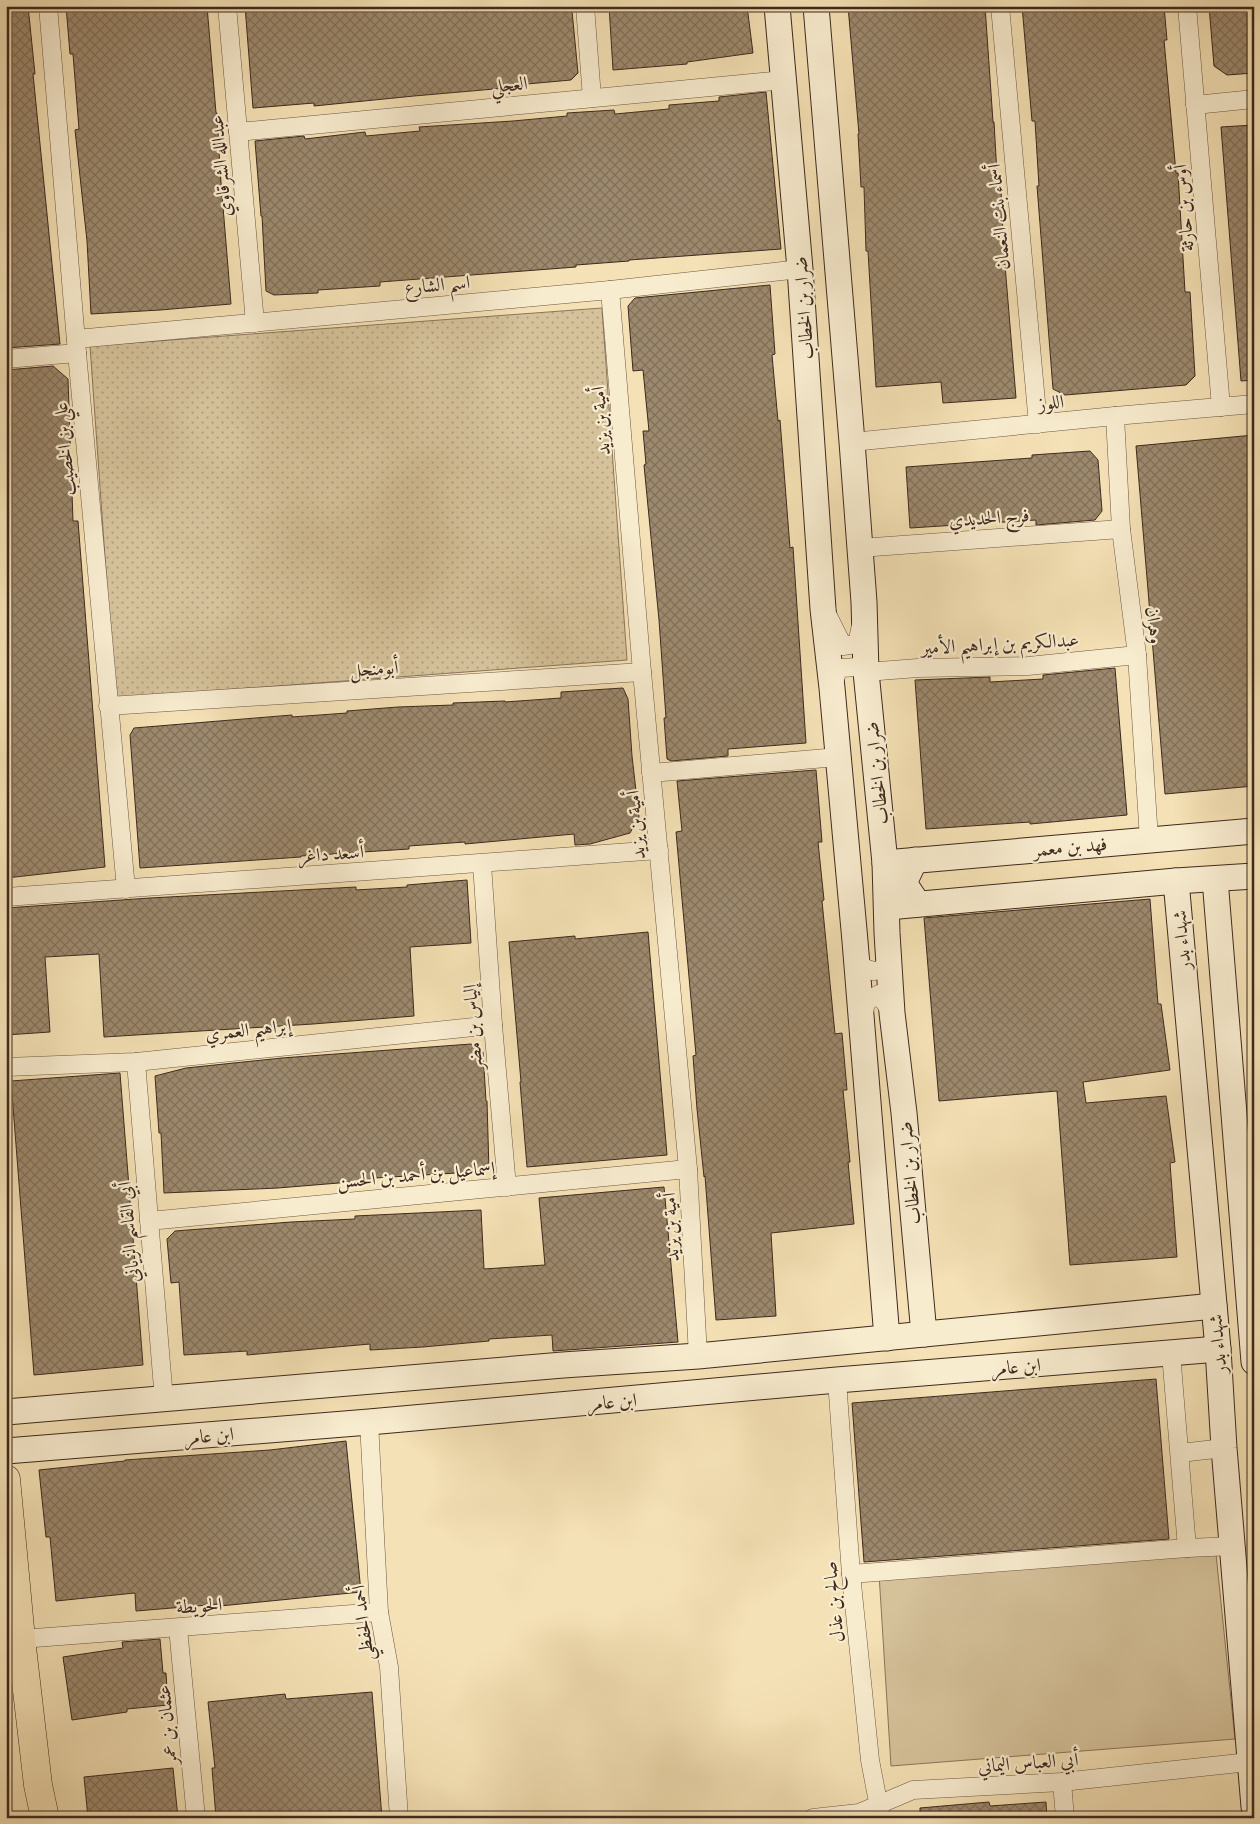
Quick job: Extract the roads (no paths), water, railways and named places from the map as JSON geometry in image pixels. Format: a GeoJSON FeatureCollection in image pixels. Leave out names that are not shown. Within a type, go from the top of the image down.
{"type":"FeatureCollection","features":[{"type":"Feature","properties":{"kind":"main road"},"geometry":{"type":"LineString","coordinates":[[6,1479],[21,1639],[38,1785],[44,1818]]}},
{"type":"Feature","properties":{"kind":"street","name":"علي بن الخصيب"},"geometry":{"type":"LineString","coordinates":[[48,6],[108,706],[126,889]]}},
{"type":"Feature","properties":{"kind":"street","name":"عبدالله الشرقاوي"},"geometry":{"type":"LineString","coordinates":[[227,6],[255,323]]}},
{"type":"Feature","properties":{"kind":"street"},"geometry":{"type":"LineString","coordinates":[[585,6],[592,98]]}},
{"type":"Feature","properties":{"kind":"street","name":"ضرار بن الخطاب"},"geometry":{"type":"LineString","coordinates":[[777,6],[800,270],[824,610],[855,941],[887,1338]]}},
{"type":"Feature","properties":{"kind":"street","name":"ضرار بن الخطاب"},"geometry":{"type":"LineString","coordinates":[[816,6],[860,548],[866,672],[885,863],[888,907],[886,961],[883,970],[878,972],[862,967],[855,941]]}},
{"type":"Feature","properties":{"kind":"street","name":"أسماء بنت النعمان"},"geometry":{"type":"LineString","coordinates":[[1000,6],[1038,424]]}},
{"type":"Feature","properties":{"kind":"street","name":"أوس بن حارثة"},"geometry":{"type":"LineString","coordinates":[[1186,6],[1221,407]]}},
{"type":"Feature","properties":{"kind":"street","name":"العجلي"},"geometry":{"type":"LineString","coordinates":[[238,132],[784,80]]}},
{"type":"Feature","properties":{"kind":"street"},"geometry":{"type":"LineString","coordinates":[[1195,105],[1254,98]]}},
{"type":"Feature","properties":{"kind":"street","name":"اسم الشارع"},"geometry":{"type":"LineString","coordinates":[[6,359],[77,346],[255,323],[610,290],[800,270]]}},
{"type":"Feature","properties":{"kind":"street","name":"أمية بن يزيد"},"geometry":{"type":"LineString","coordinates":[[610,290],[642,672],[688,1169],[698,1356]]}},
{"type":"Feature","properties":{"kind":"street","name":"اللوز"},"geometry":{"type":"LineString","coordinates":[[852,442],[1254,404]]}},
{"type":"Feature","properties":{"kind":"street","name":"وهران"},"geometry":{"type":"LineString","coordinates":[[1115,416],[1121,529],[1137,655],[1149,839]]}},
{"type":"Feature","properties":{"kind":"street","name":"فرج الحديدي"},"geometry":{"type":"LineString","coordinates":[[860,548],[1121,529]]}},
{"type":"Feature","properties":{"kind":"street","name":"ضرار بن الخطاب"},"geometry":{"type":"LineString","coordinates":[[824,610],[843,646],[857,644],[864,602]]}},
{"type":"Feature","properties":{"kind":"street","name":"عبدالكريم بن إبراهيم الأمير"},"geometry":{"type":"LineString","coordinates":[[866,672],[918,668],[1028,666],[1137,655]]}},
{"type":"Feature","properties":{"kind":"street"},"geometry":{"type":"LineString","coordinates":[[832,688],[837,674],[842,668],[857,667],[866,672]]}},
{"type":"Feature","properties":{"kind":"street","name":"أبومنجل"},"geometry":{"type":"LineString","coordinates":[[108,706],[642,672]]}},
{"type":"Feature","properties":{"kind":"street"},"geometry":{"type":"LineString","coordinates":[[651,773],[838,757]]}},
{"type":"Feature","properties":{"kind":"street","name":"فهد بن معمر"},"geometry":{"type":"LineString","coordinates":[[885,863],[1254,831]]}},
{"type":"Feature","properties":{"kind":"street","name":"أسعد داغر"},"geometry":{"type":"LineString","coordinates":[[6,897],[659,850]]}},
{"type":"Feature","properties":{"kind":"street"},"geometry":{"type":"LineString","coordinates":[[915,860],[904,882],[918,904]]}},
{"type":"Feature","properties":{"kind":"street","name":"إلياس بن مضر"},"geometry":{"type":"LineString","coordinates":[[482,864],[507,1187]]}},
{"type":"Feature","properties":{"kind":"street"},"geometry":{"type":"LineString","coordinates":[[888,907],[1176,881],[1254,876]]}},
{"type":"Feature","properties":{"kind":"street","name":"شهداء بدر"},"geometry":{"type":"LineString","coordinates":[[1215,879],[1254,1362]]}},
{"type":"Feature","properties":{"kind":"street","name":"شهداء بدر"},"geometry":{"type":"LineString","coordinates":[[1176,881],[1218,1349],[1224,1448],[1254,1807]]}},
{"type":"Feature","properties":{"kind":"street"},"geometry":{"type":"LineString","coordinates":[[1178,908],[1196,892],[1217,907]]}},
{"type":"Feature","properties":{"kind":"street","name":"ضرار بن الخطاب"},"geometry":{"type":"LineString","coordinates":[[887,933],[892,1013],[904,1113],[924,1334]]}},
{"type":"Feature","properties":{"kind":"street","name":"ضرار بن الخطاب"},"geometry":{"type":"LineString","coordinates":[[862,1028],[866,1002],[878,994],[892,1013]]}},
{"type":"Feature","properties":{"kind":"street","name":"إبراهيم العمري"},"geometry":{"type":"LineString","coordinates":[[6,1067],[136,1062],[493,1025]]}},
{"type":"Feature","properties":{"kind":"street","name":"أبي القاسم الزياني"},"geometry":{"type":"LineString","coordinates":[[136,1062],[164,1400]]}},
{"type":"Feature","properties":{"kind":"street","name":"إسماعيل بن أحمد بن الحسن"},"geometry":{"type":"LineString","coordinates":[[149,1220],[688,1169]]}},
{"type":"Feature","properties":{"kind":"street","name":"ابن عامر"},"geometry":{"type":"LineString","coordinates":[[6,1412],[637,1359],[698,1356],[1214,1306]]}},
{"type":"Feature","properties":{"kind":"street","name":"ابن عامر"},"geometry":{"type":"LineString","coordinates":[[6,1451],[369,1422],[836,1380],[1218,1349]]}},
{"type":"Feature","properties":{"kind":"street"},"geometry":{"type":"LineString","coordinates":[[1171,1353],[1187,1548]]}},
{"type":"Feature","properties":{"kind":"street"},"geometry":{"type":"LineString","coordinates":[[637,1359],[621,1366],[617,1377],[622,1393],[632,1399],[638,1399]]}},
{"type":"Feature","properties":{"kind":"street"},"geometry":{"type":"LineString","coordinates":[[563,1365],[579,1371],[585,1387],[576,1402],[565,1405]]}},
{"type":"Feature","properties":{"kind":"street","name":"صالح بن عذل"},"geometry":{"type":"LineString","coordinates":[[836,1380],[850,1574],[870,1760],[880,1811]]}},
{"type":"Feature","properties":{"kind":"street","name":"أحمد الحفظي"},"geometry":{"type":"LineString","coordinates":[[369,1422],[379,1612],[388,1667],[399,1818]]}},
{"type":"Feature","properties":{"kind":"street"},"geometry":{"type":"LineString","coordinates":[[1180,1453],[1224,1448]]}},
{"type":"Feature","properties":{"kind":"street"},"geometry":{"type":"LineString","coordinates":[[850,1574],[1233,1546]]}},
{"type":"Feature","properties":{"kind":"street"},"geometry":{"type":"LineString","coordinates":[[1238,1609],[1245,1623],[1254,1630]]}},
{"type":"Feature","properties":{"kind":"street","name":"الحويطة"},"geometry":{"type":"LineString","coordinates":[[21,1639],[379,1612]]}},
{"type":"Feature","properties":{"kind":"street","name":"عثمان بن عمر"},"geometry":{"type":"LineString","coordinates":[[178,1628],[196,1818]]}},
{"type":"Feature","properties":{"kind":"street"},"geometry":{"type":"LineString","coordinates":[[1245,1684],[1250,1667],[1254,1661]]}},
{"type":"Feature","properties":{"kind":"street","name":"أبي العباس اليماني"},"geometry":{"type":"LineString","coordinates":[[813,1818],[880,1811],[913,1790],[1062,1782],[1249,1762]]}},
{"type":"Feature","properties":{"kind":"street"},"geometry":{"type":"LineString","coordinates":[[1062,1782],[1065,1818]]}}]}
